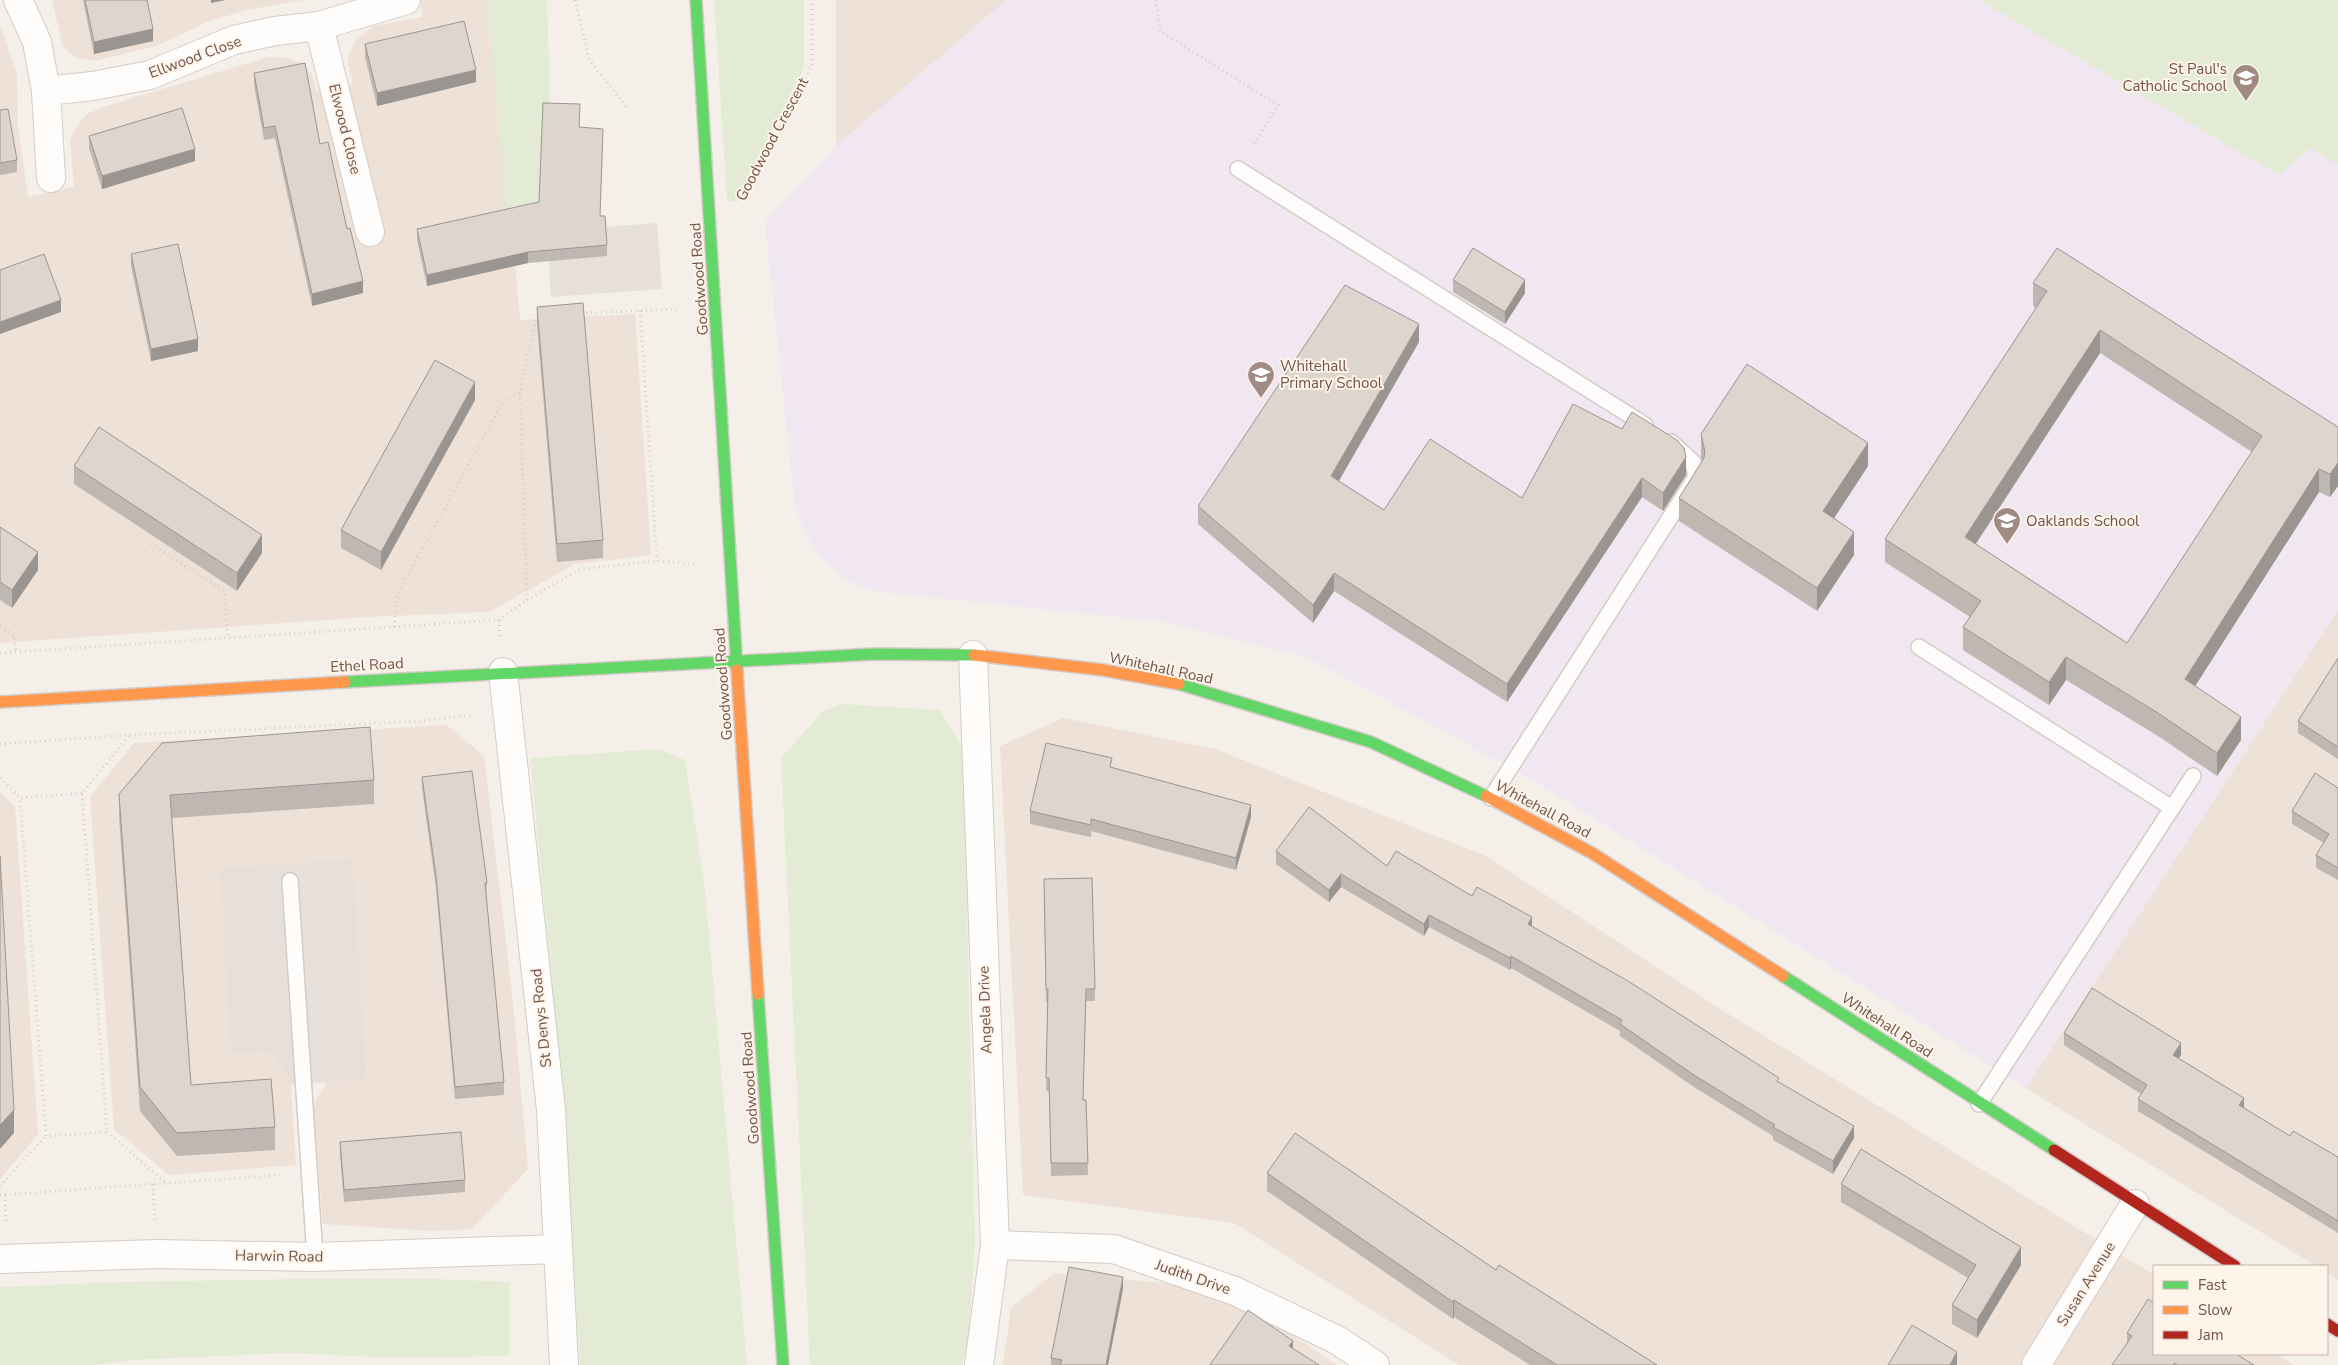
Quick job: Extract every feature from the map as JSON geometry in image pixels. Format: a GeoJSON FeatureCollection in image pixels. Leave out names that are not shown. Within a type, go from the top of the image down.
{"type":"FeatureCollection","features":[{"type":"Feature","properties":{"kind":"street"},"geometry":{"type":"LineString","coordinates":[[18,0],[37,42],[46,91],[51,178]]}},
{"type":"Feature","properties":{"kind":"street","name":"Ellwood Close"},"geometry":{"type":"LineString","coordinates":[[46,91],[93,86],[150,75],[234,40],[276,31],[320,26],[406,0]]}},
{"type":"Feature","properties":{"kind":"street","name":"Goodwood Road"},"geometry":{"type":"LineString","coordinates":[[696,0],[783,1365]]}},
{"type":"Feature","properties":{"kind":"street","name":"Elwood Close"},"geometry":{"type":"LineString","coordinates":[[320,26],[370,232]]}},
{"type":"Feature","properties":{"kind":"street","name":"Whitehall Road"},"geometry":{"type":"LineString","coordinates":[[737,660],[875,654],[973,655],[1102,670],[1182,685],[1371,742],[1491,798],[1592,853],[2135,1204],[2233,1265]]}},
{"type":"Feature","properties":{"kind":"street","name":"Angela Drive"},"geometry":{"type":"LineString","coordinates":[[973,655],[995,1246],[979,1365]]}},
{"type":"Feature","properties":{"kind":"street","name":"Ethel Road"},"geometry":{"type":"LineString","coordinates":[[0,702],[737,660]]}},
{"type":"Feature","properties":{"kind":"street","name":"St Denys Road"},"geometry":{"type":"LineString","coordinates":[[503,672],[551,1110],[564,1365]]}},
{"type":"Feature","properties":{"kind":"street","name":"Susan Avenue"},"geometry":{"type":"LineString","coordinates":[[2036,1365],[2135,1204]]}},
{"type":"Feature","properties":{"kind":"street","name":"Judith Drive"},"geometry":{"type":"LineString","coordinates":[[995,1246],[1114,1249],[1235,1291],[1337,1340],[1375,1365]]}},
{"type":"Feature","properties":{"kind":"street","name":"Harwin Road"},"geometry":{"type":"LineString","coordinates":[[0,1259],[157,1254],[315,1257],[558,1249]]}},
{"type":"Feature","properties":{"kind":"lane"},"geometry":{"type":"LineString","coordinates":[[1238,169],[1658,433],[1678,446],[1693,462],[1696,476],[1491,798]]}},
{"type":"Feature","properties":{"kind":"lane"},"geometry":{"type":"LineString","coordinates":[[1919,648],[2172,808]]}},
{"type":"Feature","properties":{"kind":"lane"},"geometry":{"type":"LineString","coordinates":[[1980,1104],[2193,776]]}},
{"type":"Feature","properties":{"kind":"lane"},"geometry":{"type":"LineString","coordinates":[[290,881],[315,1257]]}},
{"type":"Feature","properties":{"kind":"path"},"geometry":{"type":"LineString","coordinates":[[575,0],[589,58],[628,110]]}},
{"type":"Feature","properties":{"kind":"path","name":"Goodwood Crescent"},"geometry":{"type":"LineString","coordinates":[[743,195],[812,66],[812,0]]}},
{"type":"Feature","properties":{"kind":"path"},"geometry":{"type":"LineString","coordinates":[[1156,0],[1160,31],[1278,105],[1238,169]]}},
{"type":"Feature","properties":{"kind":"path"},"geometry":{"type":"LineString","coordinates":[[574,313],[716,307]]}},
{"type":"Feature","properties":{"kind":"path"},"geometry":{"type":"LineString","coordinates":[[0,653],[499,620],[527,600],[580,569],[657,561],[640,311]]}},
{"type":"Feature","properties":{"kind":"path"},"geometry":{"type":"LineString","coordinates":[[527,600],[520,391],[537,315],[546,314]]}},
{"type":"Feature","properties":{"kind":"path"},"geometry":{"type":"LineString","coordinates":[[394,627],[397,595],[503,402],[520,391]]}},
{"type":"Feature","properties":{"kind":"path"},"geometry":{"type":"LineString","coordinates":[[151,544],[224,591],[228,638]]}},
{"type":"Feature","properties":{"kind":"path"},"geometry":{"type":"LineString","coordinates":[[0,626],[14,635],[16,652]]}},
{"type":"Feature","properties":{"kind":"path"},"geometry":{"type":"LineString","coordinates":[[0,744],[130,735],[422,721],[507,711]]}},
{"type":"Feature","properties":{"kind":"path"},"geometry":{"type":"LineString","coordinates":[[130,735],[82,793],[107,1132],[166,1184]]}},
{"type":"Feature","properties":{"kind":"path"},"geometry":{"type":"LineString","coordinates":[[0,778],[20,798],[46,1136]]}},
{"type":"Feature","properties":{"kind":"path"},"geometry":{"type":"LineString","coordinates":[[20,798],[82,793]]}},
{"type":"Feature","properties":{"kind":"path"},"geometry":{"type":"LineString","coordinates":[[0,1186],[46,1136],[107,1132]]}},
{"type":"Feature","properties":{"kind":"path"},"geometry":{"type":"LineString","coordinates":[[0,1195],[308,1173]]}},
{"type":"Feature","properties":{"kind":"shaded area"},"geometry":{"type":"Polygon","coordinates":[[[52,0],[304,0],[246,10],[207,22],[159,45],[94,61],[75,57],[63,47],[52,0]]]}},
{"type":"Feature","properties":{"kind":"shaded area"},"geometry":{"type":"Polygon","coordinates":[[[420,0],[491,0],[520,320],[635,314],[651,555],[575,564],[489,612],[369,617],[0,643],[0,24],[17,75],[18,127],[28,197],[74,187],[70,140],[77,126],[87,114],[103,107],[268,57],[287,58],[302,63],[312,74],[316,91],[353,83],[348,63],[349,53],[357,39],[374,26],[423,17],[420,0]]]}},
{"type":"Feature","properties":{"kind":"shaded area"},"geometry":{"type":"Polygon","coordinates":[[[836,0],[1006,0],[836,146],[836,0]]]}},
{"type":"Feature","properties":{"kind":"shaded area"},"geometry":{"type":"Polygon","coordinates":[[[1006,0],[2338,0],[2338,610],[2026,1088],[1532,780],[1307,657],[1164,622],[872,591],[841,577],[819,557],[803,530],[794,500],[765,222],[836,146],[1006,0]]]}},
{"type":"Feature","properties":{"kind":"shaded area"},"geometry":{"type":"Polygon","coordinates":[[[657,223],[662,289],[551,297],[547,231],[657,223]]]}},
{"type":"Feature","properties":{"kind":"shaded area"},"geometry":{"type":"Polygon","coordinates":[[[2338,610],[2338,1280],[2328,1274],[2328,1265],[2314,1265],[2026,1088],[2338,610]]]}},
{"type":"Feature","properties":{"kind":"shaded area"},"geometry":{"type":"Polygon","coordinates":[[[1063,718],[1215,749],[1486,856],[1722,1010],[2153,1274],[2153,1355],[2278,1355],[2294,1365],[1459,1365],[1234,1223],[1023,1195],[1000,746],[1063,718]]]}},
{"type":"Feature","properties":{"kind":"shaded area"},"geometry":{"type":"Polygon","coordinates":[[[447,725],[484,756],[513,1002],[528,1169],[472,1229],[431,1231],[323,1224],[313,1106],[327,1082],[367,1079],[353,860],[231,1053],[268,1051],[290,1076],[296,1165],[169,1175],[114,1129],[90,797],[134,743],[447,725]]]}},
{"type":"Feature","properties":{"kind":"shaded area"},"geometry":{"type":"Polygon","coordinates":[[[0,792],[15,806],[38,1134],[0,1179],[0,792]]]}},
{"type":"Feature","properties":{"kind":"shaded area"},"geometry":{"type":"Polygon","coordinates":[[[353,860],[367,1080],[290,1084],[290,1076],[268,1051],[231,1053],[220,868],[353,860]]]}},
{"type":"Feature","properties":{"kind":"shaded area"},"geometry":{"type":"Polygon","coordinates":[[[1054,1273],[1210,1287],[1250,1307],[1337,1365],[1003,1365],[1011,1308],[1054,1273]]]}},
{"type":"Feature","properties":{"kind":"green space"},"geometry":{"type":"Polygon","coordinates":[[[487,0],[547,0],[554,224],[508,224],[487,0]]]}},
{"type":"Feature","properties":{"kind":"green space"},"geometry":{"type":"Polygon","coordinates":[[[714,0],[804,0],[804,67],[737,201],[727,201],[714,0]]]}},
{"type":"Feature","properties":{"kind":"green space","name":"St Paul's Catholic School"},"geometry":{"type":"Polygon","coordinates":[[[1979,0],[2338,0],[2338,165],[2310,148],[2279,175],[1979,0]]]}},
{"type":"Feature","properties":{"kind":"green space"},"geometry":{"type":"Polygon","coordinates":[[[842,704],[940,710],[963,749],[975,1243],[968,1343],[962,1365],[810,1365],[781,758],[823,711],[842,704]]]}},
{"type":"Feature","properties":{"kind":"green space"},"geometry":{"type":"Polygon","coordinates":[[[659,749],[685,760],[705,889],[747,1365],[580,1365],[564,1107],[530,758],[659,749]]]}},
{"type":"Feature","properties":{"kind":"green space"},"geometry":{"type":"Polygon","coordinates":[[[436,1279],[510,1282],[509,1356],[395,1358],[289,1353],[130,1360],[94,1365],[0,1365],[0,1287],[118,1282],[436,1279]]]}},
{"type":"Feature","properties":{"kind":"building"},"geometry":{"type":"Polygon","coordinates":[[[85,0],[147,0],[153,29],[94,42],[85,0]]]}},
{"type":"Feature","properties":{"kind":"building"},"geometry":{"type":"Polygon","coordinates":[[[464,21],[476,70],[377,93],[365,44],[464,21]]]}},
{"type":"Feature","properties":{"kind":"building"},"geometry":{"type":"Polygon","coordinates":[[[305,63],[320,144],[328,142],[347,229],[350,228],[363,281],[312,294],[275,126],[264,128],[254,73],[305,63]]]}},
{"type":"Feature","properties":{"kind":"building"},"geometry":{"type":"Polygon","coordinates":[[[543,103],[580,104],[579,127],[603,129],[600,216],[605,216],[607,245],[528,252],[427,275],[417,229],[539,202],[543,103]]]}},
{"type":"Feature","properties":{"kind":"building"},"geometry":{"type":"Polygon","coordinates":[[[182,108],[195,149],[102,176],[89,136],[182,108]]]}},
{"type":"Feature","properties":{"kind":"building"},"geometry":{"type":"Polygon","coordinates":[[[8,109],[17,160],[0,163],[0,110],[8,109]]]}},
{"type":"Feature","properties":{"kind":"building"},"geometry":{"type":"Polygon","coordinates":[[[178,244],[198,339],[151,349],[131,254],[178,244]]]}},
{"type":"Feature","properties":{"kind":"building"},"geometry":{"type":"Polygon","coordinates":[[[1473,248],[1525,280],[1505,312],[1453,280],[1473,248]]]}},
{"type":"Feature","properties":{"kind":"building"},"geometry":{"type":"Polygon","coordinates":[[[2057,248],[2338,427],[2338,463],[2330,474],[2319,469],[2185,679],[2241,717],[2217,753],[2158,713],[2066,657],[2049,682],[1963,627],[1981,601],[1885,539],[2047,291],[2033,283],[2057,248]],[[2100,330],[1965,537],[2127,643],[2262,436],[2100,330]]]}},
{"type":"Feature","properties":{"kind":"building"},"geometry":{"type":"Polygon","coordinates":[[[44,254],[61,300],[0,322],[0,270],[44,254]]]}},
{"type":"Feature","properties":{"kind":"building"},"geometry":{"type":"Polygon","coordinates":[[[1345,285],[1419,324],[1331,476],[1384,510],[1430,439],[1522,498],[1573,404],[1622,429],[1632,412],[1677,440],[1684,448],[1686,457],[1663,493],[1642,478],[1507,684],[1334,573],[1313,605],[1198,506],[1345,285]]]}},
{"type":"Feature","properties":{"kind":"building"},"geometry":{"type":"Polygon","coordinates":[[[583,303],[603,540],[557,544],[537,307],[583,303]]]}},
{"type":"Feature","properties":{"kind":"building"},"geometry":{"type":"Polygon","coordinates":[[[435,360],[475,382],[381,552],[341,530],[435,360]]]}},
{"type":"Feature","properties":{"kind":"building"},"geometry":{"type":"Polygon","coordinates":[[[1747,364],[1868,443],[1823,511],[1854,532],[1817,588],[1679,498],[1704,458],[1705,452],[1701,434],[1747,364]]]}},
{"type":"Feature","properties":{"kind":"building"},"geometry":{"type":"Polygon","coordinates":[[[99,427],[262,535],[237,573],[74,466],[99,427]]]}},
{"type":"Feature","properties":{"kind":"building"},"geometry":{"type":"Polygon","coordinates":[[[0,527],[38,552],[12,590],[0,582],[0,527]]]}},
{"type":"Feature","properties":{"kind":"building"},"geometry":{"type":"Polygon","coordinates":[[[2338,658],[2338,747],[2298,721],[2338,658]]]}},
{"type":"Feature","properties":{"kind":"building"},"geometry":{"type":"Polygon","coordinates":[[[370,727],[374,780],[170,795],[191,1085],[271,1079],[275,1127],[177,1133],[140,1087],[119,794],[162,743],[370,727]]]}},
{"type":"Feature","properties":{"kind":"building"},"geometry":{"type":"Polygon","coordinates":[[[1046,743],[1112,758],[1110,767],[1251,805],[1236,858],[1091,819],[1091,825],[1030,811],[1046,743]]]}},
{"type":"Feature","properties":{"kind":"building"},"geometry":{"type":"Polygon","coordinates":[[[472,771],[487,883],[485,883],[504,1082],[455,1087],[436,876],[422,777],[472,771]]]}},
{"type":"Feature","properties":{"kind":"building"},"geometry":{"type":"Polygon","coordinates":[[[2315,773],[2338,788],[2338,868],[2316,855],[2329,834],[2292,811],[2315,773]]]}},
{"type":"Feature","properties":{"kind":"building"},"geometry":{"type":"Polygon","coordinates":[[[1309,807],[1387,866],[1396,851],[1472,896],[1477,887],[1532,917],[1528,924],[1628,981],[1779,1078],[1777,1081],[1854,1126],[1833,1161],[1773,1127],[1775,1125],[1694,1075],[1620,1024],[1622,1020],[1511,956],[1510,958],[1429,915],[1424,924],[1341,874],[1329,890],[1276,851],[1309,807]]]}},
{"type":"Feature","properties":{"kind":"building"},"geometry":{"type":"Polygon","coordinates":[[[0,856],[14,1110],[0,1125],[0,856]]]}},
{"type":"Feature","properties":{"kind":"building"},"geometry":{"type":"Polygon","coordinates":[[[1092,878],[1095,989],[1086,989],[1083,1100],[1086,1100],[1088,1163],[1051,1163],[1049,1078],[1046,1078],[1048,989],[1046,989],[1044,879],[1092,878]]]}},
{"type":"Feature","properties":{"kind":"building"},"geometry":{"type":"Polygon","coordinates":[[[2092,988],[2181,1043],[2173,1055],[2244,1098],[2239,1105],[2290,1136],[2293,1131],[2338,1157],[2338,1221],[2138,1099],[2147,1085],[2064,1033],[2092,988]]]}},
{"type":"Feature","properties":{"kind":"building"},"geometry":{"type":"Polygon","coordinates":[[[461,1132],[465,1180],[344,1190],[340,1142],[461,1132]]]}},
{"type":"Feature","properties":{"kind":"building"},"geometry":{"type":"Polygon","coordinates":[[[1295,1133],[1496,1270],[1499,1265],[1657,1365],[1557,1365],[1454,1300],[1453,1302],[1267,1173],[1295,1133]]]}},
{"type":"Feature","properties":{"kind":"building"},"geometry":{"type":"Polygon","coordinates":[[[1861,1149],[2021,1247],[1977,1320],[1952,1305],[1976,1265],[1841,1184],[1861,1149]]]}},
{"type":"Feature","properties":{"kind":"building"},"geometry":{"type":"Polygon","coordinates":[[[1069,1267],[1123,1277],[1106,1365],[1060,1365],[1062,1360],[1051,1358],[1069,1267]]]}},
{"type":"Feature","properties":{"kind":"building"},"geometry":{"type":"Polygon","coordinates":[[[2148,1299],[2153,1302],[2153,1355],[2238,1355],[2254,1365],[2178,1365],[2175,1363],[2173,1365],[2112,1365],[2132,1336],[2127,1333],[2148,1299]]]}},
{"type":"Feature","properties":{"kind":"building"},"geometry":{"type":"Polygon","coordinates":[[[1248,1310],[1293,1341],[1289,1346],[1319,1365],[1210,1365],[1248,1310]]]}},
{"type":"Feature","properties":{"kind":"building"},"geometry":{"type":"Polygon","coordinates":[[[1912,1325],[1957,1352],[1950,1365],[1888,1365],[1912,1325]]]}},
{"type":"Feature","properties":{"kind":"traffic: fast"},"geometry":{"type":"LineString","coordinates":[[696,0],[737,670]]}},
{"type":"Feature","properties":{"kind":"traffic: fast"},"geometry":{"type":"LineString","coordinates":[[345,682],[875,654],[974,655]]}},
{"type":"Feature","properties":{"kind":"traffic: fast"},"geometry":{"type":"LineString","coordinates":[[1179,684],[1371,742],[1486,796]]}},
{"type":"Feature","properties":{"kind":"traffic: fast"},"geometry":{"type":"LineString","coordinates":[[1783,976],[2054,1150]]}},
{"type":"Feature","properties":{"kind":"traffic: fast"},"geometry":{"type":"LineString","coordinates":[[758,994],[783,1365]]}},
{"type":"Feature","properties":{"kind":"traffic: slow"},"geometry":{"type":"LineString","coordinates":[[974,655],[1103,670],[1179,684]]}},
{"type":"Feature","properties":{"kind":"traffic: slow"},"geometry":{"type":"LineString","coordinates":[[737,670],[758,994]]}},
{"type":"Feature","properties":{"kind":"traffic: slow"},"geometry":{"type":"LineString","coordinates":[[0,702],[345,682]]}},
{"type":"Feature","properties":{"kind":"traffic: slow"},"geometry":{"type":"LineString","coordinates":[[1486,796],[1592,853],[1783,976]]}},
{"type":"Feature","properties":{"kind":"traffic: jam"},"geometry":{"type":"LineString","coordinates":[[2054,1150],[2233,1265]]}},
{"type":"Feature","properties":{"kind":"traffic: jam"},"geometry":{"type":"LineString","coordinates":[[2328,1325],[2338,1331]]}},
{"type":"Feature","properties":{"kind":"place","name":"St Paul's Catholic School"},"geometry":{"type":"Point","coordinates":[2246,102]}},
{"type":"Feature","properties":{"kind":"place","name":"Whitehall Primary School"},"geometry":{"type":"Point","coordinates":[1261,399]}},
{"type":"Feature","properties":{"kind":"place","name":"Oaklands School"},"geometry":{"type":"Point","coordinates":[2007,545]}}]}
